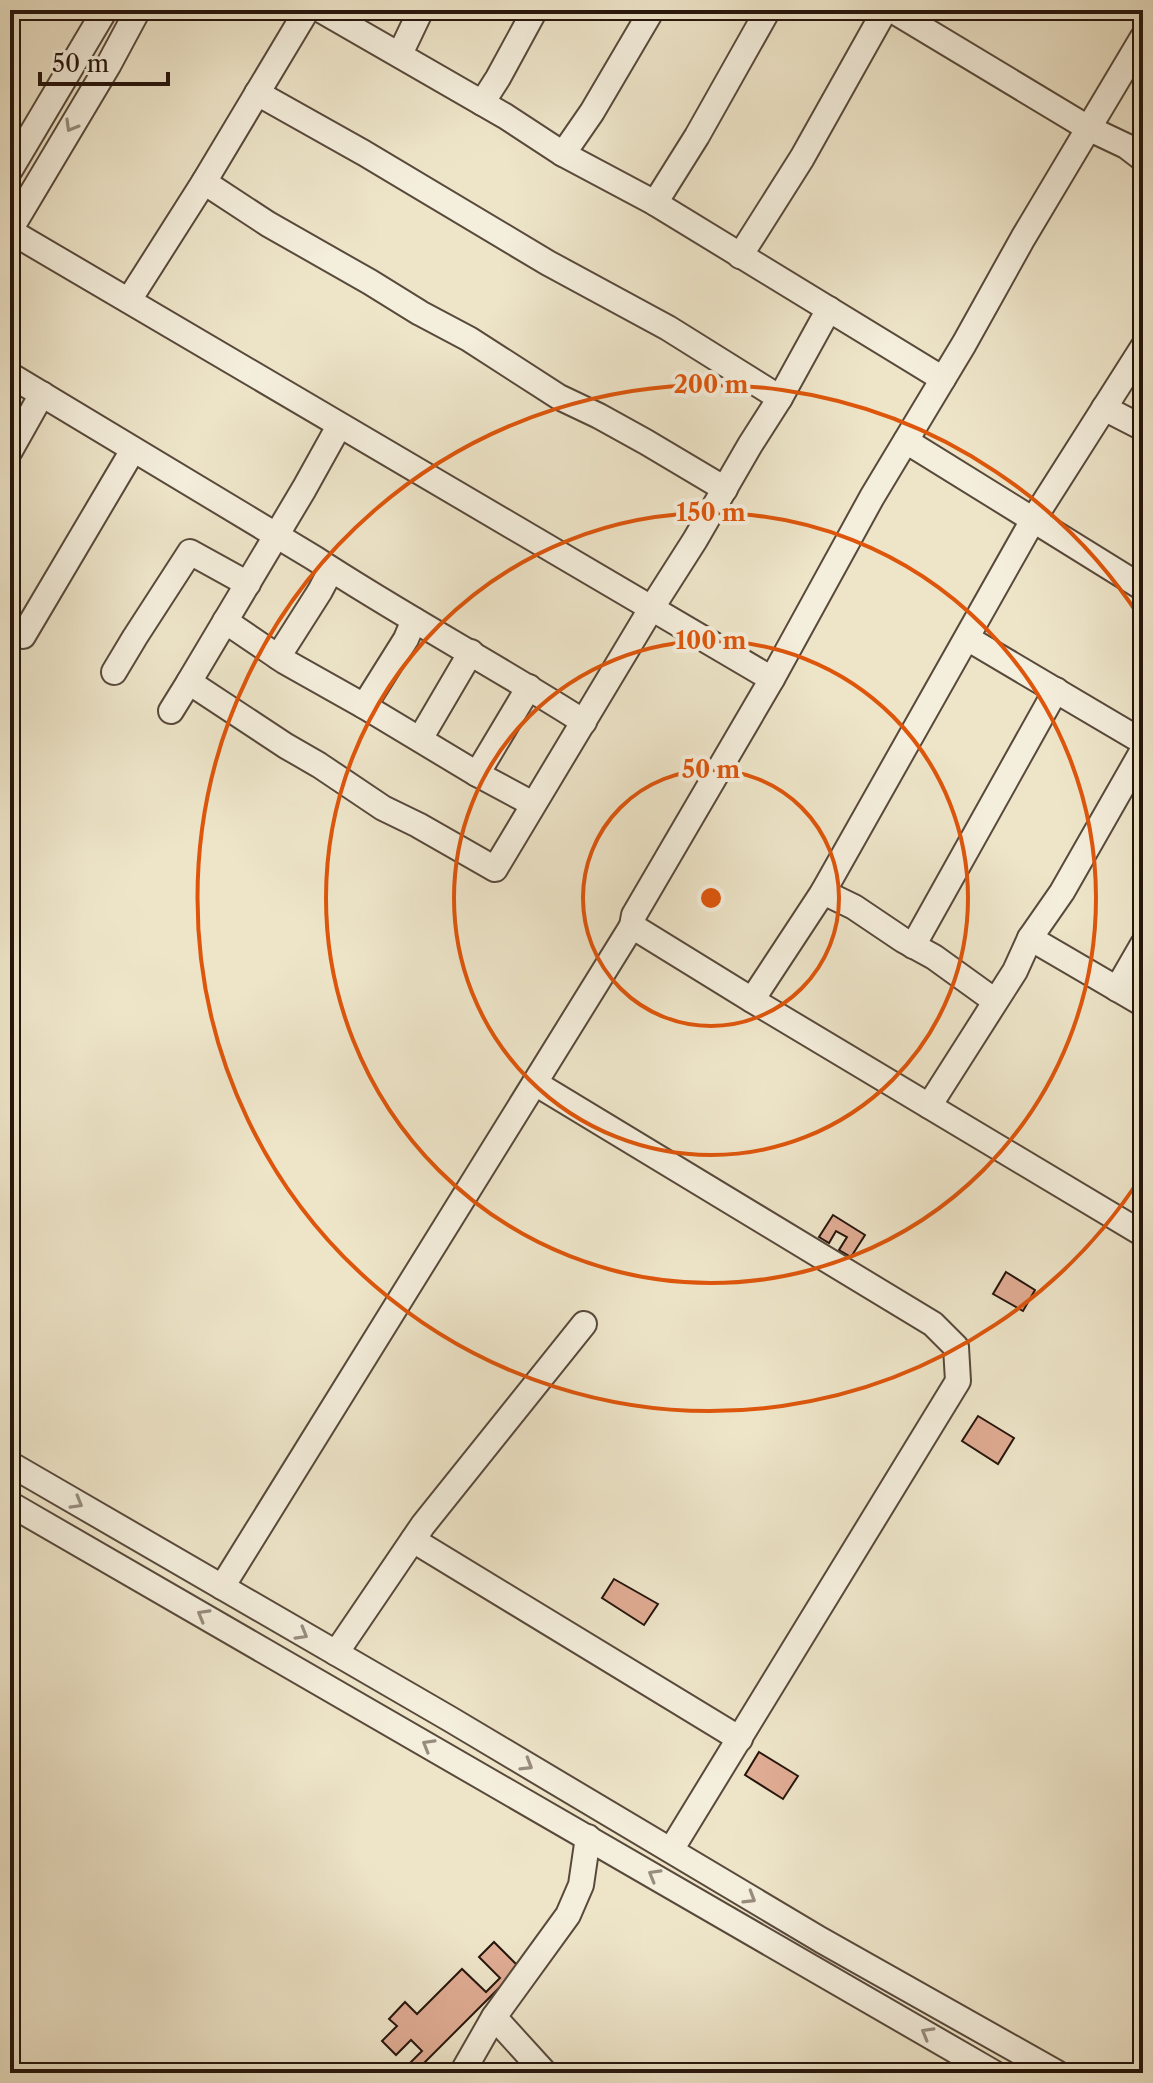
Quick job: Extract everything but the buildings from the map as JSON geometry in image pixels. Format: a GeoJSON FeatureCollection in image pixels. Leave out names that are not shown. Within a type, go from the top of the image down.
{"type":"FeatureCollection","features":[{"type":"Feature","properties":{"kind":"street"},"geometry":{"type":"LineString","coordinates":[[10,170],[105,10]]}},
{"type":"Feature","properties":{"kind":"street"},"geometry":{"type":"LineString","coordinates":[[138,10],[10,231],[772,679]]}},
{"type":"Feature","properties":{"kind":"street"},"geometry":{"type":"LineString","coordinates":[[129,300],[307,10]]}},
{"type":"Feature","properties":{"kind":"street"},"geometry":{"type":"LineString","coordinates":[[321,10],[400,54],[563,154],[655,203],[943,379]]}},
{"type":"Feature","properties":{"kind":"street"},"geometry":{"type":"LineString","coordinates":[[400,54],[421,10]]}},
{"type":"Feature","properties":{"kind":"street"},"geometry":{"type":"LineString","coordinates":[[482,103],[535,10]]}},
{"type":"Feature","properties":{"kind":"street"},"geometry":{"type":"LineString","coordinates":[[563,154],[592,112],[652,10]]}},
{"type":"Feature","properties":{"kind":"street"},"geometry":{"type":"LineString","coordinates":[[655,203],[768,10]]}},
{"type":"Feature","properties":{"kind":"street"},"geometry":{"type":"LineString","coordinates":[[740,256],[802,158],[885,10]]}},
{"type":"Feature","properties":{"kind":"street"},"geometry":{"type":"LineString","coordinates":[[892,10],[1088,128],[1126,146],[1143,159]]}},
{"type":"Feature","properties":{"kind":"street"},"geometry":{"type":"LineString","coordinates":[[222,1587],[632,926],[634,915],[772,679],[850,537],[1143,37]]}},
{"type":"Feature","properties":{"kind":"street"},"geometry":{"type":"LineString","coordinates":[[257,93],[548,263],[668,328],[780,398]]}},
{"type":"Feature","properties":{"kind":"street"},"geometry":{"type":"LineString","coordinates":[[204,182],[268,224],[469,339],[559,397],[623,429],[725,489]]}},
{"type":"Feature","properties":{"kind":"street"},"geometry":{"type":"LineString","coordinates":[[189,682],[383,808],[495,869],[780,398],[829,309]]}},
{"type":"Feature","properties":{"kind":"street"},"geometry":{"type":"LineString","coordinates":[[752,1000],[823,892],[1033,520],[1143,347]]}},
{"type":"Feature","properties":{"kind":"street"},"geometry":{"type":"LineString","coordinates":[[10,375],[584,722]]}},
{"type":"Feature","properties":{"kind":"street"},"geometry":{"type":"LineString","coordinates":[[10,451],[42,394]]}},
{"type":"Feature","properties":{"kind":"street"},"geometry":{"type":"LineString","coordinates":[[1104,408],[1143,428]]}},
{"type":"Feature","properties":{"kind":"street"},"geometry":{"type":"LineString","coordinates":[[171,711],[339,426]]}},
{"type":"Feature","properties":{"kind":"street"},"geometry":{"type":"LineString","coordinates":[[906,441],[1143,588]]}},
{"type":"Feature","properties":{"kind":"street"},"geometry":{"type":"LineString","coordinates":[[23,636],[133,450]]}},
{"type":"Feature","properties":{"kind":"street"},"geometry":{"type":"LineString","coordinates":[[114,672],[190,552],[248,584]]}},
{"type":"Feature","properties":{"kind":"street"},"geometry":{"type":"LineString","coordinates":[[278,657],[331,570]]}},
{"type":"Feature","properties":{"kind":"street"},"geometry":{"type":"LineString","coordinates":[[364,706],[406,639],[414,620]]}},
{"type":"Feature","properties":{"kind":"street"},"geometry":{"type":"LineString","coordinates":[[225,621],[278,657],[533,804]]}},
{"type":"Feature","properties":{"kind":"street"},"geometry":{"type":"LineString","coordinates":[[967,638],[1143,742]]}},
{"type":"Feature","properties":{"kind":"street"},"geometry":{"type":"LineString","coordinates":[[420,739],[471,652]]}},
{"type":"Feature","properties":{"kind":"street"},"geometry":{"type":"LineString","coordinates":[[477,774],[529,687]]}},
{"type":"Feature","properties":{"kind":"street"},"geometry":{"type":"LineString","coordinates":[[913,946],[1056,690]]}},
{"type":"Feature","properties":{"kind":"street"},"geometry":{"type":"LineString","coordinates":[[929,1106],[1015,971],[1030,938],[1062,892],[1143,750]]}},
{"type":"Feature","properties":{"kind":"street"},"geometry":{"type":"LineString","coordinates":[[823,892],[854,907],[934,957],[995,1001]]}},
{"type":"Feature","properties":{"kind":"street"},"geometry":{"type":"LineString","coordinates":[[632,926],[1143,1234]]}},
{"type":"Feature","properties":{"kind":"street"},"geometry":{"type":"LineString","coordinates":[[1030,938],[1143,1004]]}},
{"type":"Feature","properties":{"kind":"street"},"geometry":{"type":"LineString","coordinates":[[1117,989],[1143,944]]}},
{"type":"Feature","properties":{"kind":"street"},"geometry":{"type":"LineString","coordinates":[[535,1083],[933,1324],[956,1347],[958,1381],[671,1850]]}},
{"type":"Feature","properties":{"kind":"street"},"geometry":{"type":"LineString","coordinates":[[336,1653],[413,1540],[584,1324]]}},
{"type":"Feature","properties":{"kind":"street"},"geometry":{"type":"LineString","coordinates":[[10,1464],[821,1940],[1057,2073]]}},
{"type":"Feature","properties":{"kind":"street"},"geometry":{"type":"LineString","coordinates":[[10,1504],[994,2073]]}},
{"type":"Feature","properties":{"kind":"street"},"geometry":{"type":"LineString","coordinates":[[413,1540],[740,1739]]}},
{"type":"Feature","properties":{"kind":"street"},"geometry":{"type":"LineString","coordinates":[[462,2073],[494,2017],[568,1915],[581,1885],[588,1837]]}},
{"type":"Feature","properties":{"kind":"street"},"geometry":{"type":"LineString","coordinates":[[494,2017],[545,2073]]}}]}
